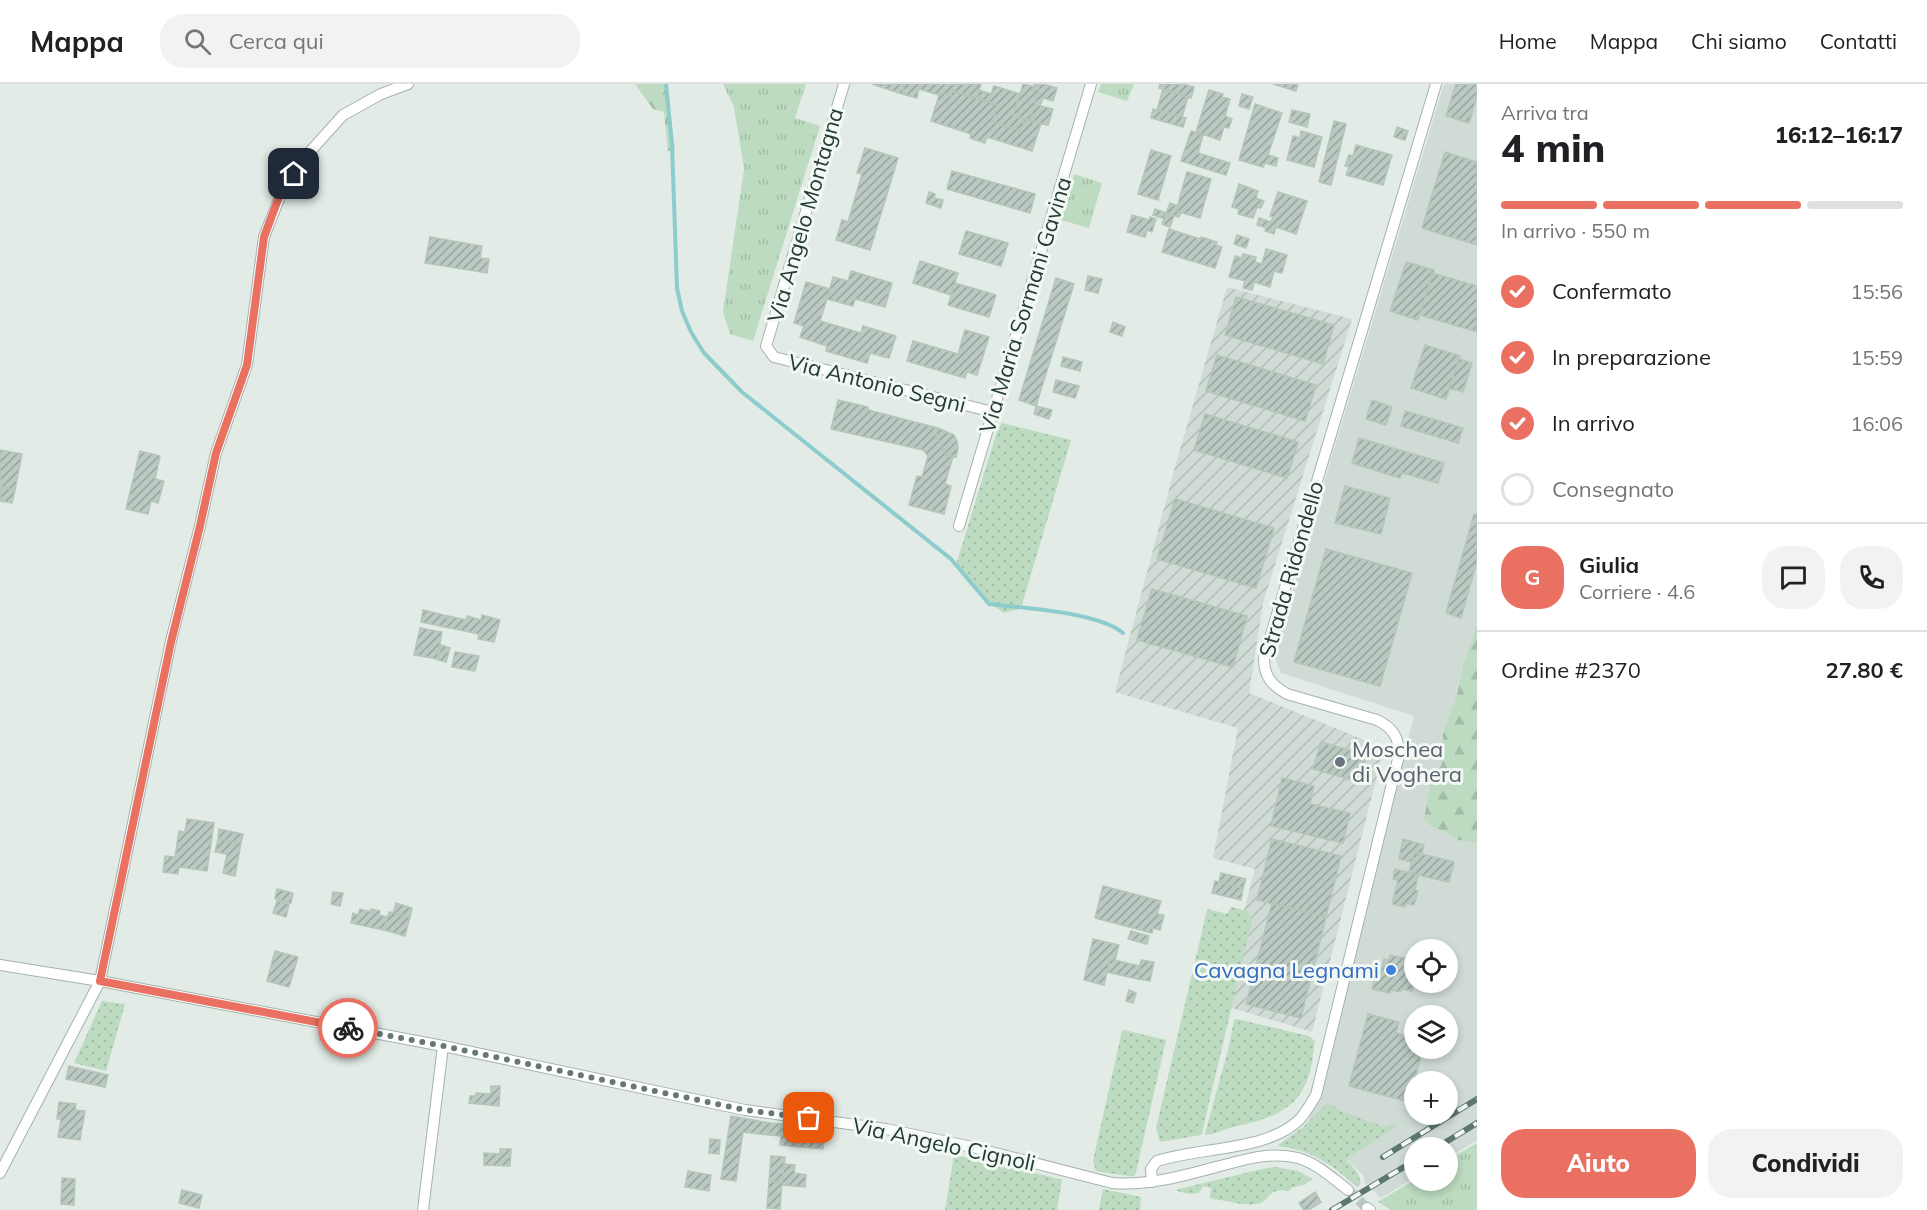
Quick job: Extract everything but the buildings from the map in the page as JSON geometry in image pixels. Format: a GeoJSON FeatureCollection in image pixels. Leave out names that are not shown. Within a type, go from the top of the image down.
{"type":"FeatureCollection","features":[{"type":"Feature","properties":{"kind":"street"},"geometry":{"type":"LineString","coordinates":[[0,1173],[100,981],[171,642],[216,453],[247,365],[264,237],[280,194],[307,154],[343,115],[381,94],[408,84]]}},
{"type":"Feature","properties":{"kind":"street","name":"Via Angelo Montagna"},"geometry":{"type":"LineString","coordinates":[[766,346],[844,84]]}},
{"type":"Feature","properties":{"kind":"street","name":"Via Maria Sormani Gavina"},"geometry":{"type":"LineString","coordinates":[[959,526],[1091,84]]}},
{"type":"Feature","properties":{"kind":"street","name":"Strada Ridondello"},"geometry":{"type":"LineString","coordinates":[[1152,1182],[1151,1169],[1158,1161],[1257,1141],[1278,1134],[1300,1119],[1316,1095],[1399,755],[1399,744],[1396,735],[1387,725],[1377,720],[1287,694],[1278,689],[1271,684],[1267,676],[1264,669],[1264,658],[1436,84]]}},
{"type":"Feature","properties":{"kind":"street","name":"Via Antonio Segni"},"geometry":{"type":"LineString","coordinates":[[766,346],[774,357],[993,412]]}},
{"type":"Feature","properties":{"kind":"street","name":"Via Angelo Cignoli"},"geometry":{"type":"LineString","coordinates":[[0,965],[100,981],[443,1046],[745,1110],[886,1129],[972,1146],[1112,1183],[1152,1182],[1256,1157],[1282,1156],[1313,1164],[1348,1190]]}},
{"type":"Feature","properties":{"kind":"street"},"geometry":{"type":"LineString","coordinates":[[423,1210],[443,1046]]}},
{"type":"Feature","properties":{"kind":"shaded area"},"geometry":{"type":"Polygon","coordinates":[[[1444,84],[1477,84],[1477,1140],[1458,1152],[1458,1137],[1404,1137],[1404,1184],[1381,1198],[1365,1183],[1364,1176],[1348,1160],[1307,1128],[1414,716],[1281,673],[1274,655],[1444,84]]]}},
{"type":"Feature","properties":{"kind":"shaded area"},"geometry":{"type":"Polygon","coordinates":[[[1227,287],[1352,319],[1263,603],[1249,693],[1384,748],[1312,1032],[1219,1004],[1255,869],[1213,858],[1238,728],[1115,692],[1175,467],[1227,287]]]}},
{"type":"Feature","properties":{"kind":"green space"},"geometry":{"type":"Polygon","coordinates":[[[635,84],[667,84],[675,151],[668,151],[664,112],[653,109],[635,84]]]}},
{"type":"Feature","properties":{"kind":"green space"},"geometry":{"type":"Polygon","coordinates":[[[723,84],[806,84],[795,118],[820,126],[753,341],[730,334],[723,312],[744,169],[734,107],[723,84]]]}},
{"type":"Feature","properties":{"kind":"green space"},"geometry":{"type":"Polygon","coordinates":[[[1101,84],[1134,84],[1127,101],[1098,92],[1101,84]]]}},
{"type":"Feature","properties":{"kind":"green space"},"geometry":{"type":"Polygon","coordinates":[[[1074,174],[1102,183],[1089,228],[1061,220],[1074,174]]]}},
{"type":"Feature","properties":{"kind":"green space"},"geometry":{"type":"Polygon","coordinates":[[[1002,423],[1071,440],[1021,608],[1004,613],[988,602],[956,565],[998,428],[1002,423]]]}},
{"type":"Feature","properties":{"kind":"green space"},"geometry":{"type":"Polygon","coordinates":[[[1477,625],[1477,843],[1459,840],[1449,833],[1432,827],[1424,819],[1430,787],[1442,764],[1443,734],[1456,699],[1464,662],[1477,625]]]}},
{"type":"Feature","properties":{"kind":"green space"},"geometry":{"type":"Polygon","coordinates":[[[1231,907],[1247,911],[1252,920],[1202,1133],[1160,1142],[1156,1128],[1207,910],[1227,914],[1231,907]]]}},
{"type":"Feature","properties":{"kind":"green space"},"geometry":{"type":"Polygon","coordinates":[[[102,1001],[125,1004],[106,1071],[74,1063],[102,1001]]]}},
{"type":"Feature","properties":{"kind":"green space"},"geometry":{"type":"Polygon","coordinates":[[[1234,1020],[1309,1036],[1315,1041],[1311,1068],[1300,1093],[1284,1109],[1263,1119],[1206,1135],[1234,1020]]]}},
{"type":"Feature","properties":{"kind":"green space"},"geometry":{"type":"Polygon","coordinates":[[[1124,1030],[1166,1040],[1134,1176],[1096,1171],[1093,1161],[1124,1030]]]}},
{"type":"Feature","properties":{"kind":"green space"},"geometry":{"type":"Polygon","coordinates":[[[1328,1103],[1343,1112],[1384,1127],[1397,1124],[1347,1158],[1359,1175],[1360,1185],[1357,1187],[1320,1159],[1310,1154],[1277,1146],[1302,1128],[1328,1103]]]}},
{"type":"Feature","properties":{"kind":"green space"},"geometry":{"type":"Polygon","coordinates":[[[1477,1143],[1477,1210],[1391,1210],[1378,1202],[1404,1186],[1404,1191],[1458,1191],[1458,1154],[1477,1143]]]}},
{"type":"Feature","properties":{"kind":"green space"},"geometry":{"type":"Polygon","coordinates":[[[954,1155],[1006,1165],[1062,1180],[1057,1210],[945,1210],[954,1155]]]}},
{"type":"Feature","properties":{"kind":"green space"},"geometry":{"type":"Polygon","coordinates":[[[1276,1167],[1298,1171],[1312,1179],[1289,1191],[1276,1191],[1264,1201],[1256,1204],[1212,1199],[1210,1197],[1211,1188],[1203,1186],[1196,1194],[1175,1190],[1262,1169],[1276,1167]]]}},
{"type":"Feature","properties":{"kind":"green space"},"geometry":{"type":"Polygon","coordinates":[[[1103,1189],[1141,1197],[1140,1210],[1099,1210],[1103,1189]]]}},
{"type":"Feature","properties":{"kind":"waterway"},"geometry":{"type":"LineString","coordinates":[[666,84],[672,145],[677,288],[682,311],[704,353],[742,392],[951,559],[989,604],[1078,616],[1096,620],[1123,633]]}},
{"type":"Feature","properties":{"kind":"tunnel"},"geometry":{"type":"LineString","coordinates":[[1348,1190],[1367,1208]]}},
{"type":"Feature","properties":{"kind":"railway"},"geometry":{"type":"LineString","coordinates":[[1383,1157],[1477,1099]]}},
{"type":"Feature","properties":{"kind":"railway"},"geometry":{"type":"LineString","coordinates":[[1454,1137],[1477,1123]]}},
{"type":"Feature","properties":{"kind":"railway"},"geometry":{"type":"LineString","coordinates":[[1332,1210],[1404,1167]]}},
{"type":"Feature","properties":{"kind":"way so far"},"geometry":{"type":"LineString","coordinates":[[348,1028],[745,1110],[809,1118]]}},
{"type":"Feature","properties":{"kind":"place","name":"Moschea di Voghera"},"geometry":{"type":"Point","coordinates":[1340,762]}},
{"type":"Feature","properties":{"kind":"place","name":"Cavagna Legnami"},"geometry":{"type":"Point","coordinates":[1391,970]}},
{"type":"Feature","properties":{"kind":"route"},"geometry":{"type":"LineString","coordinates":[[294,174],[280,194],[264,237],[247,365],[216,453],[171,642],[100,981],[348,1028]]}}]}
